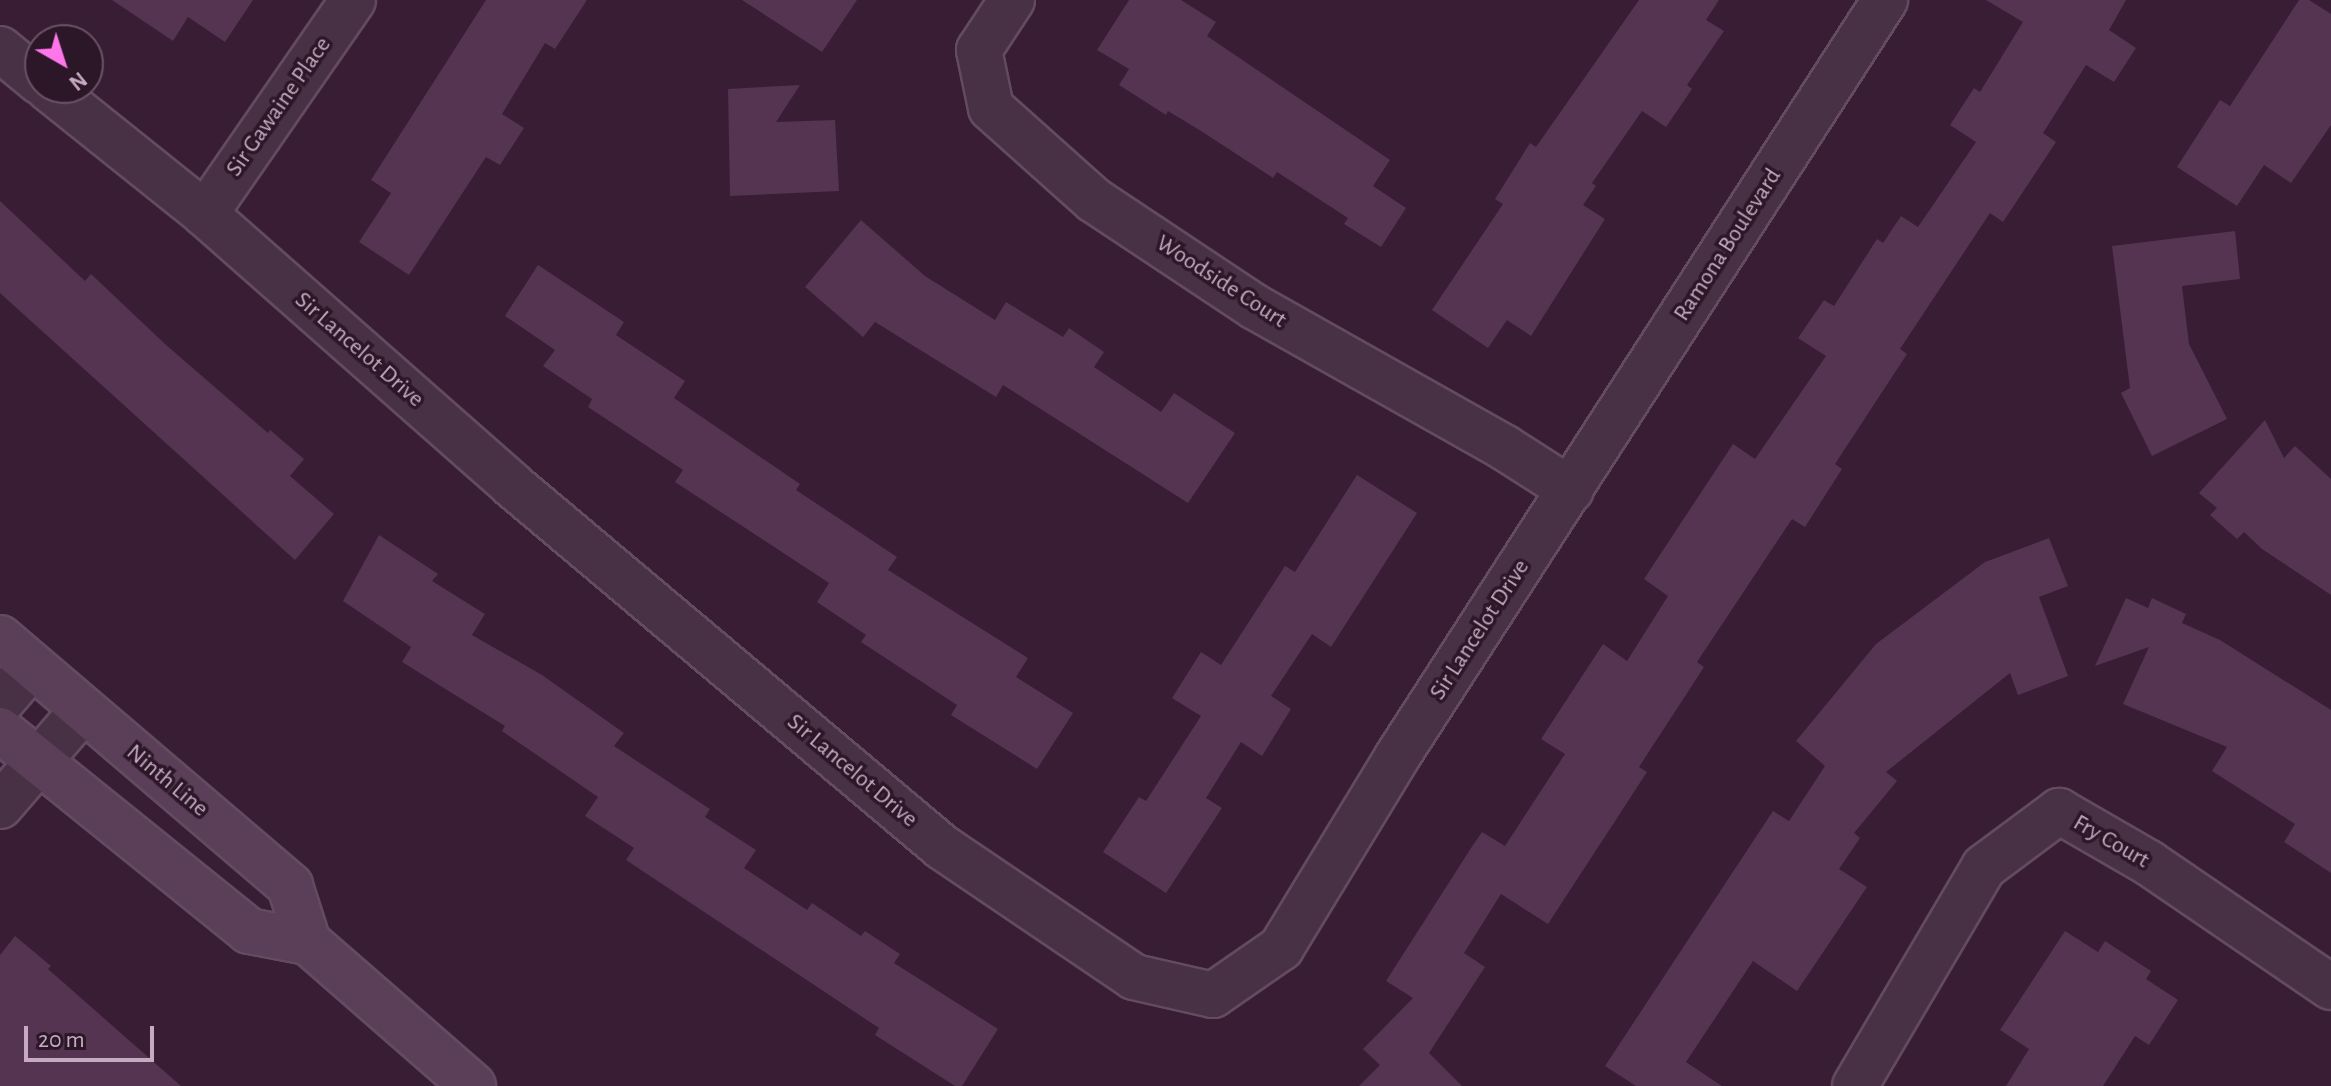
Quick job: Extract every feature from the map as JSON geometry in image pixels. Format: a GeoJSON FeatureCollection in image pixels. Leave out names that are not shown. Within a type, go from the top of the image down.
{"type":"FeatureCollection","features":[{"type":"Feature","properties":{"kind":"main road","name":"Ninth Line"},"geometry":{"type":"LineString","coordinates":[[0,638],[290,886],[308,942]]}},
{"type":"Feature","properties":{"kind":"main road"},"geometry":{"type":"LineString","coordinates":[[0,730],[249,931],[308,942],[473,1086]]}},
{"type":"Feature","properties":{"kind":"street","name":"Sir Gawaine Place"},"geometry":{"type":"LineString","coordinates":[[205,214],[353,0]]}},
{"type":"Feature","properties":{"kind":"street","name":"Woodside Court"},"geometry":{"type":"LineString","coordinates":[[1012,0],[979,50],[991,108],[1094,200],[1255,307],[1505,448],[1571,490]]}},
{"type":"Feature","properties":{"kind":"street","name":"Ramona Boulevard"},"geometry":{"type":"LineString","coordinates":[[1571,490],[1885,0]]}},
{"type":"Feature","properties":{"kind":"street"},"geometry":{"type":"LineString","coordinates":[[0,49],[24,69]]}},
{"type":"Feature","properties":{"kind":"street","name":"Sir Lancelot Drive"},"geometry":{"type":"LineString","coordinates":[[68,104],[205,214],[512,485],[942,847],[1134,977],[1213,995],[1281,948],[1397,757],[1571,490]]}},
{"type":"Feature","properties":{"kind":"street"},"geometry":{"type":"LineString","coordinates":[[0,703],[32,666]]}},
{"type":"Feature","properties":{"kind":"street"},"geometry":{"type":"LineString","coordinates":[[0,806],[83,710]]}},
{"type":"Feature","properties":{"kind":"street","name":"Fry Court"},"geometry":{"type":"LineString","coordinates":[[1855,1086],[1984,867],[2059,811],[2149,863],[2331,987]]}},
{"type":"Feature","properties":{"kind":"building"},"geometry":{"type":"Polygon","coordinates":[[[112,0],[253,0],[225,42],[188,17],[173,41],[112,0]]]}},
{"type":"Feature","properties":{"kind":"building"},"geometry":{"type":"Polygon","coordinates":[[[486,0],[587,0],[555,49],[545,43],[502,114],[524,128],[500,165],[486,157],[409,275],[359,242],[391,193],[371,180],[486,0]]]}},
{"type":"Feature","properties":{"kind":"building"},"geometry":{"type":"Polygon","coordinates":[[[742,0],[857,0],[822,52],[742,0]]]}},
{"type":"Feature","properties":{"kind":"building"},"geometry":{"type":"Polygon","coordinates":[[[1129,0],[1181,0],[1216,22],[1207,36],[1390,160],[1373,186],[1406,208],[1381,247],[1344,224],[1348,218],[1277,172],[1273,178],[1168,111],[1166,115],[1119,85],[1129,69],[1097,50],[1129,0]]]}},
{"type":"Feature","properties":{"kind":"building"},"geometry":{"type":"Polygon","coordinates":[[[1639,0],[1719,0],[1706,20],[1724,31],[1687,85],[1692,89],[1666,127],[1642,111],[1592,183],[1596,186],[1583,205],[1605,219],[1531,336],[1507,320],[1488,348],[1432,310],[1503,204],[1495,199],[1530,143],[1536,147],[1639,0]]]}},
{"type":"Feature","properties":{"kind":"building"},"geometry":{"type":"Polygon","coordinates":[[[1986,0],[2126,0],[2109,30],[2136,48],[2114,82],[2086,65],[2043,133],[2056,142],[2003,222],[1990,213],[1900,349],[1907,354],[1835,464],[1842,469],[1805,527],[1792,519],[1697,662],[1704,667],[1639,767],[1647,772],[1548,924],[1501,894],[1464,953],[1485,967],[1429,1053],[1462,1086],[1359,1086],[1380,1065],[1363,1049],[1413,998],[1386,981],[1473,845],[1482,832],[1505,846],[1565,754],[1541,739],[1603,644],[1627,661],[1668,596],[1644,579],[1733,444],[1755,459],[1826,356],[1798,338],[1824,300],[1834,306],[1877,239],[1883,243],[1901,216],[1918,227],[1976,142],[1950,125],[1974,88],[1980,92],[2023,22],[1986,0]]]}},
{"type":"Feature","properties":{"kind":"building"},"geometry":{"type":"Polygon","coordinates":[[[2299,0],[2309,0],[2331,14],[2331,125],[2291,183],[2264,165],[2237,206],[2177,167],[2220,100],[2230,106],[2299,0]]]}},
{"type":"Feature","properties":{"kind":"building"},"geometry":{"type":"Polygon","coordinates":[[[800,85],[776,122],[835,120],[839,191],[730,196],[728,89],[800,85]]]}},
{"type":"Feature","properties":{"kind":"building"},"geometry":{"type":"Polygon","coordinates":[[[0,201],[85,281],[91,274],[165,344],[268,433],[270,430],[304,459],[290,476],[334,514],[295,560],[0,293],[0,201]]]}},
{"type":"Feature","properties":{"kind":"building"},"geometry":{"type":"Polygon","coordinates":[[[861,220],[925,276],[995,320],[1006,302],[1063,337],[1069,328],[1104,352],[1094,367],[1161,412],[1174,393],[1235,433],[1188,503],[1003,385],[996,397],[875,322],[863,337],[805,287],[861,220]]]}},
{"type":"Feature","properties":{"kind":"building"},"geometry":{"type":"Polygon","coordinates":[[[2235,231],[2240,279],[2182,286],[2189,344],[2227,419],[2152,456],[2121,393],[2130,388],[2112,246],[2235,231]]]}},
{"type":"Feature","properties":{"kind":"building"},"geometry":{"type":"Polygon","coordinates":[[[538,265],[624,322],[616,335],[685,381],[674,398],[800,484],[796,490],[897,557],[888,570],[1028,658],[1016,677],[1073,713],[1037,769],[951,715],[957,705],[861,642],[866,635],[817,602],[829,583],[675,482],[683,470],[588,407],[592,399],[543,366],[555,350],[505,316],[538,265]]]}},
{"type":"Feature","properties":{"kind":"building"},"geometry":{"type":"Polygon","coordinates":[[[2265,420],[2284,458],[2295,446],[2331,479],[2331,595],[2262,549],[2244,532],[2237,539],[2210,515],[2217,508],[2199,493],[2265,420]]]}},
{"type":"Feature","properties":{"kind":"building"},"geometry":{"type":"Polygon","coordinates":[[[1357,475],[1417,513],[1331,647],[1312,634],[1271,696],[1291,709],[1262,756],[1241,742],[1206,798],[1222,808],[1166,893],[1103,852],[1139,797],[1146,801],[1201,716],[1172,698],[1201,652],[1221,665],[1285,566],[1295,572],[1357,475]]]}},
{"type":"Feature","properties":{"kind":"building"},"geometry":{"type":"Polygon","coordinates":[[[379,535],[438,574],[432,581],[485,614],[472,635],[542,675],[624,733],[614,746],[710,809],[705,817],[756,850],[744,868],[807,910],[812,903],[861,936],[865,931],[900,954],[894,963],[998,1029],[962,1086],[955,1086],[875,1035],[879,1028],[626,860],[634,848],[585,816],[598,797],[502,731],[505,726],[402,662],[411,647],[343,601],[379,535]]]}},
{"type":"Feature","properties":{"kind":"building"},"geometry":{"type":"Polygon","coordinates":[[[2049,538],[2068,586],[2039,597],[2068,676],[2018,695],[2010,673],[1886,772],[1897,781],[1854,833],[1860,838],[1839,869],[1867,887],[1797,991],[1753,961],[1686,1062],[1722,1086],[1636,1086],[1605,1066],[1773,811],[1789,821],[1825,766],[1796,741],[1876,644],[1985,562],[2049,538]]]}},
{"type":"Feature","properties":{"kind":"building"},"geometry":{"type":"Polygon","coordinates":[[[2126,598],[2148,608],[2152,598],[2186,614],[2182,623],[2220,640],[2331,710],[2331,873],[2284,842],[2295,824],[2212,771],[2227,747],[2123,704],[2149,647],[2095,666],[2126,598]]]}},
{"type":"Feature","properties":{"kind":"building"},"geometry":{"type":"Polygon","coordinates":[[[2065,931],[2098,952],[2105,941],[2151,971],[2146,979],[2178,1000],[2149,1045],[2135,1036],[2103,1086],[2006,1086],[2029,1049],[2000,1030],[2065,931]]]}},
{"type":"Feature","properties":{"kind":"building"},"geometry":{"type":"Polygon","coordinates":[[[15,936],[181,1086],[0,1086],[0,955],[15,936]]]}}]}
